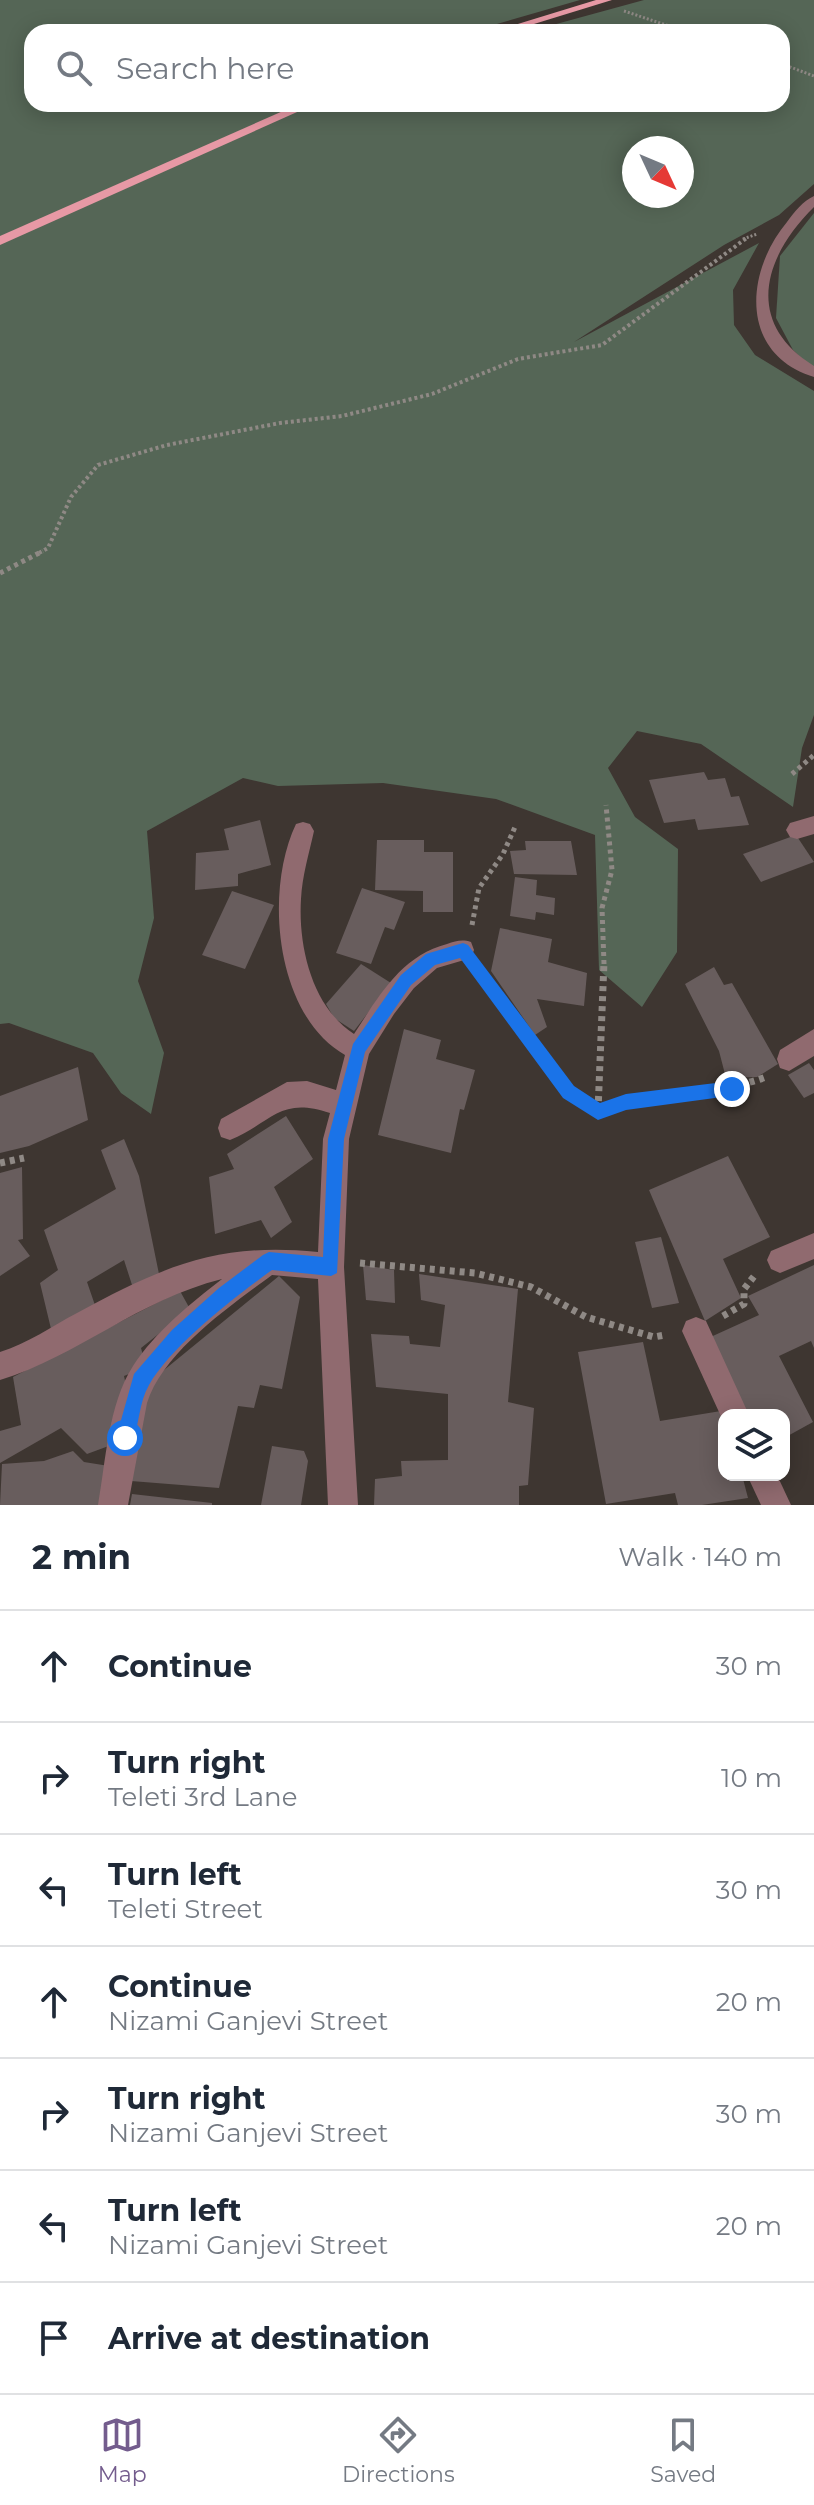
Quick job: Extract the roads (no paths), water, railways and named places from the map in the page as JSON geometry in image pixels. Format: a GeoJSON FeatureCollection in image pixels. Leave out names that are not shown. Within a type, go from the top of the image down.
{"type":"FeatureCollection","features":[{"type":"Feature","properties":{"kind":"main road"},"geometry":{"type":"LineString","coordinates":[[524,24],[601,1]]}},
{"type":"Feature","properties":{"kind":"main road"},"geometry":{"type":"LineString","coordinates":[[0,241],[291,112]]}},
{"type":"Feature","properties":{"kind":"street"},"geometry":{"type":"LineString","coordinates":[[814,200],[794,217],[775,245],[764,277],[762,316],[775,344],[814,372]]}},
{"type":"Feature","properties":{"kind":"street"},"geometry":{"type":"LineString","coordinates":[[303,831],[290,898],[289,934],[300,978],[335,1035],[358,1049]]}},
{"type":"Feature","properties":{"kind":"street"},"geometry":{"type":"LineString","coordinates":[[343,1505],[331,1267],[336,1139],[358,1049],[406,980],[431,959],[463,950]]}},
{"type":"Feature","properties":{"kind":"street"},"geometry":{"type":"LineString","coordinates":[[789,1059],[814,1041]]}},
{"type":"Feature","properties":{"kind":"street"},"geometry":{"type":"LineString","coordinates":[[230,1128],[287,1094],[307,1093],[344,1105]]}},
{"type":"Feature","properties":{"kind":"street"},"geometry":{"type":"LineString","coordinates":[[780,1260],[814,1246]]}},
{"type":"Feature","properties":{"kind":"street"},"geometry":{"type":"LineString","coordinates":[[0,1366],[16,1361],[173,1281],[221,1266],[269,1261],[331,1267]]}},
{"type":"Feature","properties":{"kind":"street"},"geometry":{"type":"LineString","coordinates":[[113,1505],[125,1438],[141,1380],[179,1336],[225,1294],[269,1261]]}},
{"type":"Feature","properties":{"kind":"street"},"geometry":{"type":"LineString","coordinates":[[696,1331],[732,1409]]}},
{"type":"Feature","properties":{"kind":"street"},"geometry":{"type":"LineString","coordinates":[[765,1481],[776,1505]]}}]}
